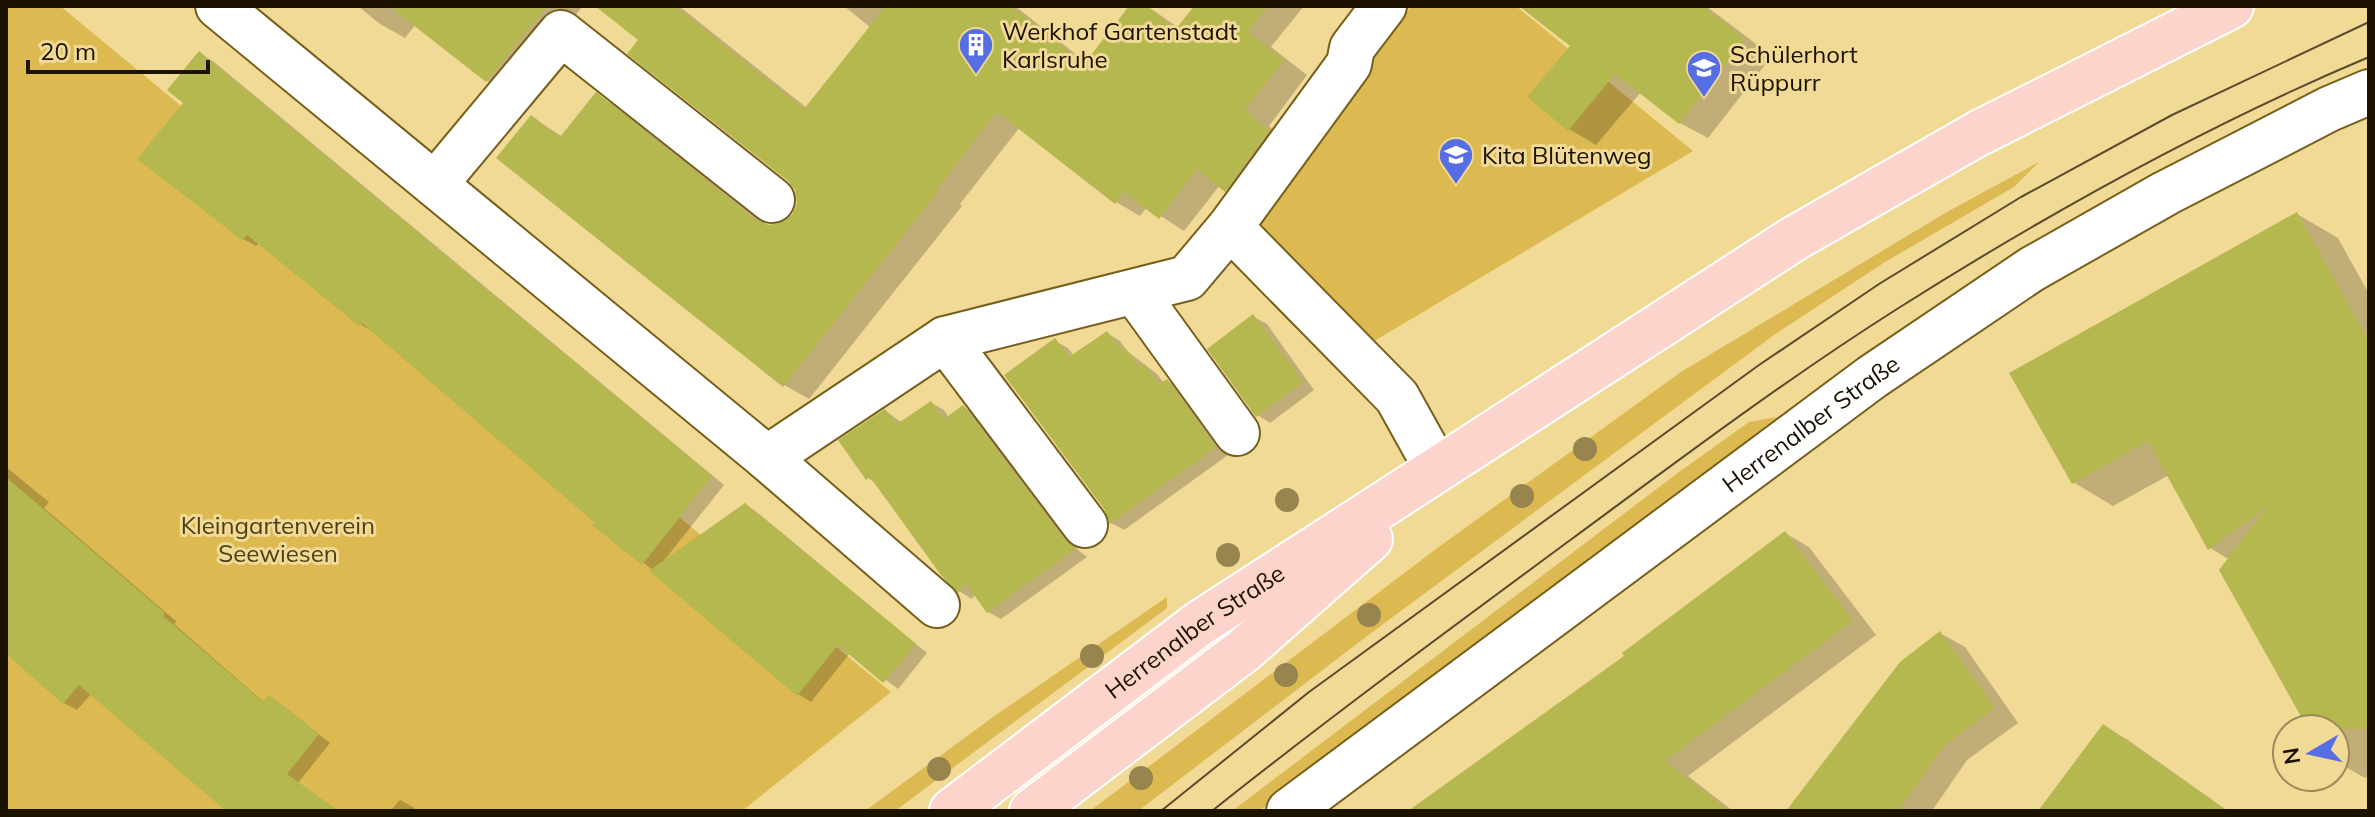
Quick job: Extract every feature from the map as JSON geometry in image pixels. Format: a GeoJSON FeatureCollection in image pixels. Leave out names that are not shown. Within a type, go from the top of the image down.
{"type":"FeatureCollection","features":[{"type":"Feature","properties":{"kind":"main road","name":"Herrenalber Straße"},"geometry":{"type":"LineString","coordinates":[[952,811],[1200,623],[1808,231],[1979,133],[2231,6]]}},
{"type":"Feature","properties":{"kind":"main road","name":"Herrenalber Straße"},"geometry":{"type":"LineString","coordinates":[[1032,811],[1243,651],[1486,438]]}},
{"type":"Feature","properties":{"kind":"street"},"geometry":{"type":"LineString","coordinates":[[218,6],[767,458],[937,605]]}},
{"type":"Feature","properties":{"kind":"street"},"geometry":{"type":"LineString","coordinates":[[767,458],[945,339],[1187,278],[1230,227],[1349,64],[1352,48],[1384,6]]}},
{"type":"Feature","properties":{"kind":"street"},"geometry":{"type":"LineString","coordinates":[[435,184],[561,33],[772,200]]}},
{"type":"Feature","properties":{"kind":"street","name":"Herrenalber Straße"},"geometry":{"type":"LineString","coordinates":[[1289,811],[1872,377],[2032,269],[2180,186],[2329,109],[2369,92]]}},
{"type":"Feature","properties":{"kind":"street"},"geometry":{"type":"LineString","coordinates":[[1230,227],[1397,397],[1437,469]]}},
{"type":"Feature","properties":{"kind":"street"},"geometry":{"type":"LineString","coordinates":[[1135,292],[1237,433]]}},
{"type":"Feature","properties":{"kind":"street"},"geometry":{"type":"LineString","coordinates":[[945,339],[1085,525]]}},
{"type":"Feature","properties":{"kind":"green space","name":"Kleingartenverein Seewiesen"},"geometry":{"type":"Polygon","coordinates":[[[6,6],[60,6],[891,692],[742,811],[6,811],[6,6]]]}},
{"type":"Feature","properties":{"kind":"green space","name":"Kita Blütenweg"},"geometry":{"type":"Polygon","coordinates":[[[1411,6],[1516,6],[1693,151],[1371,343],[1252,222],[1411,6]]]}},
{"type":"Feature","properties":{"kind":"green space"},"geometry":{"type":"Polygon","coordinates":[[[2039,162],[2014,187],[1885,262],[1774,335],[1371,633],[1138,811],[1090,811],[1436,549],[1681,372],[1947,212],[2039,162]]]}},
{"type":"Feature","properties":{"kind":"green space"},"geometry":{"type":"Polygon","coordinates":[[[1777,417],[1659,511],[1259,811],[1232,811],[1679,472],[1749,422],[1777,417]]]}},
{"type":"Feature","properties":{"kind":"green space"},"geometry":{"type":"Polygon","coordinates":[[[1167,597],[1167,608],[895,811],[865,811],[993,717],[1167,597]]]}},
{"type":"Feature","properties":{"kind":"building"},"geometry":{"type":"Polygon","coordinates":[[[389,6],[547,6],[486,82],[389,6]]]}},
{"type":"Feature","properties":{"kind":"building"},"geometry":{"type":"Polygon","coordinates":[[[595,6],[675,6],[804,109],[886,6],[1011,6],[1084,64],[1129,6],[1147,6],[1176,29],[1194,6],[1268,6],[1248,32],[1284,60],[1245,110],[1269,131],[1225,192],[1197,169],[1159,219],[1124,192],[1115,204],[997,112],[783,387],[496,158],[531,115],[560,137],[596,92],[756,220],[768,225],[780,223],[792,215],[797,203],[795,190],[788,181],[627,54],[638,40],[595,6]]]}},
{"type":"Feature","properties":{"kind":"building"},"geometry":{"type":"Polygon","coordinates":[[[1519,6],[1703,6],[1745,39],[1679,124],[1615,74],[1568,131],[1527,97],[1570,46],[1519,6]]]}},
{"type":"Feature","properties":{"kind":"building"},"geometry":{"type":"Polygon","coordinates":[[[199,51],[712,476],[642,565],[592,525],[594,522],[362,323],[359,326],[247,235],[242,240],[137,159],[183,103],[167,90],[199,51]]]}},
{"type":"Feature","properties":{"kind":"building"},"geometry":{"type":"Polygon","coordinates":[[[2297,212],[2369,341],[2369,729],[2351,729],[2351,713],[2299,713],[2219,570],[2268,506],[2208,550],[2148,441],[2072,484],[2009,373],[2297,212]]]}},
{"type":"Feature","properties":{"kind":"building"},"geometry":{"type":"Polygon","coordinates":[[[1253,314],[1303,382],[1256,417],[1207,349],[1253,314]]]}},
{"type":"Feature","properties":{"kind":"building"},"geometry":{"type":"Polygon","coordinates":[[[1107,331],[1121,350],[1125,348],[1140,367],[1144,364],[1159,384],[1167,379],[1216,447],[1110,524],[1105,510],[1004,375],[1055,338],[1069,357],[1107,331]]]}},
{"type":"Feature","properties":{"kind":"building"},"geometry":{"type":"Polygon","coordinates":[[[931,401],[944,419],[963,405],[1065,540],[1076,548],[987,613],[966,584],[958,593],[941,575],[870,477],[866,480],[838,440],[885,409],[897,424],[931,401]]]}},
{"type":"Feature","properties":{"kind":"building"},"geometry":{"type":"Polygon","coordinates":[[[6,477],[165,613],[163,616],[263,702],[269,695],[319,734],[287,774],[339,811],[226,811],[79,685],[63,704],[6,654],[6,477]]]}},
{"type":"Feature","properties":{"kind":"building"},"geometry":{"type":"Polygon","coordinates":[[[745,503],[916,644],[883,683],[838,645],[797,696],[649,571],[745,503]]]}},
{"type":"Feature","properties":{"kind":"building"},"geometry":{"type":"Polygon","coordinates":[[[1785,531],[1853,621],[1665,761],[1729,811],[1408,811],[1624,656],[1622,653],[1785,531]]]}},
{"type":"Feature","properties":{"kind":"building"},"geometry":{"type":"Polygon","coordinates":[[[1940,631],[1995,708],[1943,747],[1898,811],[1786,811],[1900,662],[1940,631]]]}},
{"type":"Feature","properties":{"kind":"building"},"geometry":{"type":"Polygon","coordinates":[[[2103,724],[2228,811],[2038,811],[2103,724]]]}},
{"type":"Feature","properties":{"kind":"tram line"},"geometry":{"type":"LineString","coordinates":[[1161,811],[1309,692],[1759,365],[1879,284],[2021,197],[2172,115],[2369,22]]}},
{"type":"Feature","properties":{"kind":"tram line"},"geometry":{"type":"LineString","coordinates":[[1212,811],[1527,572],[1855,336],[2011,239],[2128,173],[2247,112],[2369,57]]}},
{"type":"Feature","properties":{"kind":"place","name":"Werkhof Gartenstadt Karlsruhe"},"geometry":{"type":"Point","coordinates":[976,76]}},
{"type":"Feature","properties":{"kind":"place","name":"Schülerhort Rüppurr"},"geometry":{"type":"Point","coordinates":[1704,99]}},
{"type":"Feature","properties":{"kind":"place","name":"Kita Blütenweg"},"geometry":{"type":"Point","coordinates":[1456,186]}}]}
